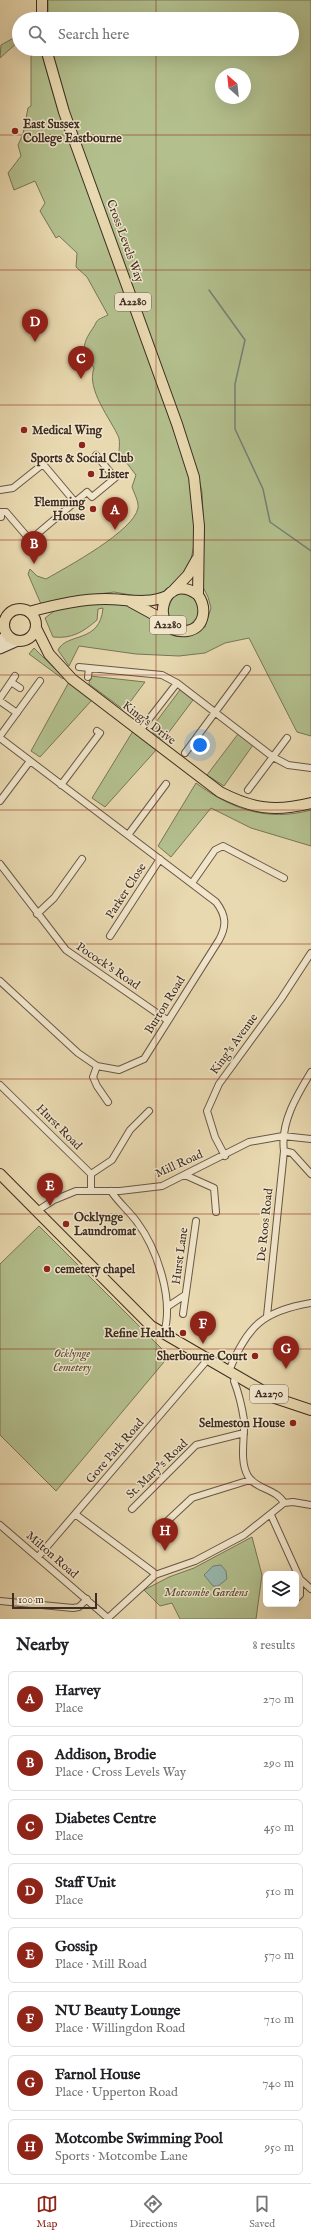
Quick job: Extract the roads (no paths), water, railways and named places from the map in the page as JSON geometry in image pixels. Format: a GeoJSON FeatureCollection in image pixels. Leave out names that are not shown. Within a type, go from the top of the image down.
{"type":"FeatureCollection","features":[{"type":"Feature","properties":{"kind":"main road"},"geometry":{"type":"LineString","coordinates":[[42,0],[42,12]]}},
{"type":"Feature","properties":{"kind":"main road","name":"Cross Levels Way"},"geometry":{"type":"LineString","coordinates":[[48,56],[59,98],[178,424],[194,477],[199,526],[197,559],[198,595],[204,608],[204,615],[196,627],[189,630],[175,630],[164,620],[129,600]]}},
{"type":"Feature","properties":{"kind":"main road","name":"Cross Levels Way"},"geometry":{"type":"LineString","coordinates":[[170,594],[188,575],[197,559]]}},
{"type":"Feature","properties":{"kind":"main road","name":"Cross Levels Way"},"geometry":{"type":"LineString","coordinates":[[29,612],[48,609],[72,602],[88,600],[155,601],[186,589],[198,595]]}},
{"type":"Feature","properties":{"kind":"main road","name":"A2280"},"geometry":{"type":"LineString","coordinates":[[164,620],[162,608],[170,594]]}},
{"type":"Feature","properties":{"kind":"main road"},"geometry":{"type":"LineString","coordinates":[[0,613],[11,612],[19,609],[29,612],[33,616],[36,627]]}},
{"type":"Feature","properties":{"kind":"main road"},"geometry":{"type":"LineString","coordinates":[[11,612],[5,622],[3,633],[20,641],[29,638],[48,609]]}},
{"type":"Feature","properties":{"kind":"main road","name":"King's Drive"},"geometry":{"type":"LineString","coordinates":[[36,627],[49,654]]}},
{"type":"Feature","properties":{"kind":"main road","name":"King's Drive"},"geometry":{"type":"LineString","coordinates":[[20,641],[35,645],[49,654],[72,679],[139,732],[220,792],[244,803],[263,808],[283,809],[311,803]]}},
{"type":"Feature","properties":{"kind":"main road","name":"A2270"},"geometry":{"type":"LineString","coordinates":[[0,1174],[139,1315],[164,1333],[276,1398],[311,1410]]}},
{"type":"Feature","properties":{"kind":"street"},"geometry":{"type":"LineString","coordinates":[[1,517],[1,512],[6,512],[30,540],[87,492],[92,497],[116,478],[96,455]]}},
{"type":"Feature","properties":{"kind":"street"},"geometry":{"type":"LineString","coordinates":[[0,490],[13,488],[42,464],[75,502]]}},
{"type":"Feature","properties":{"kind":"street"},"geometry":{"type":"LineString","coordinates":[[0,649],[20,641]]}},
{"type":"Feature","properties":{"kind":"street"},"geometry":{"type":"LineString","coordinates":[[79,667],[162,675],[177,683],[273,757],[288,765],[311,768]]}},
{"type":"Feature","properties":{"kind":"street"},"geometry":{"type":"LineString","coordinates":[[88,677],[89,668]]}},
{"type":"Feature","properties":{"kind":"street"},"geometry":{"type":"LineString","coordinates":[[185,753],[247,669]]}},
{"type":"Feature","properties":{"kind":"street"},"geometry":{"type":"LineString","coordinates":[[17,713],[0,699],[13,679],[20,688]]}},
{"type":"Feature","properties":{"kind":"street"},"geometry":{"type":"LineString","coordinates":[[0,737],[40,681]]}},
{"type":"Feature","properties":{"kind":"street"},"geometry":{"type":"LineString","coordinates":[[139,732],[177,683]]}},
{"type":"Feature","properties":{"kind":"street"},"geometry":{"type":"LineString","coordinates":[[62,785],[100,733],[97,731]]}},
{"type":"Feature","properties":{"kind":"street","name":"Burton Road"},"geometry":{"type":"LineString","coordinates":[[0,737],[216,902],[222,910],[225,925],[219,940],[144,1059],[119,1070],[97,1066],[78,1053],[0,981]]}},
{"type":"Feature","properties":{"kind":"street"},"geometry":{"type":"LineString","coordinates":[[248,790],[287,738]]}},
{"type":"Feature","properties":{"kind":"street"},"geometry":{"type":"LineString","coordinates":[[0,801],[30,760]]}},
{"type":"Feature","properties":{"kind":"street"},"geometry":{"type":"LineString","coordinates":[[128,835],[166,784]]}},
{"type":"Feature","properties":{"kind":"street"},"geometry":{"type":"LineString","coordinates":[[192,883],[215,850],[223,846],[284,878]]}},
{"type":"Feature","properties":{"kind":"street"},"geometry":{"type":"LineString","coordinates":[[37,914],[54,898],[82,859]]}},
{"type":"Feature","properties":{"kind":"street","name":"Parker Close"},"geometry":{"type":"LineString","coordinates":[[110,936],[160,859]]}},
{"type":"Feature","properties":{"kind":"street","name":"Pocock's Road"},"geometry":{"type":"LineString","coordinates":[[0,864],[66,950],[168,1020]]}},
{"type":"Feature","properties":{"kind":"street","name":"King's Avenue"},"geometry":{"type":"LineString","coordinates":[[225,1156],[215,1138],[207,1110],[219,1084],[281,999],[311,953]]}},
{"type":"Feature","properties":{"kind":"street"},"geometry":{"type":"LineString","coordinates":[[97,1066],[93,1077],[96,1086],[108,1102]]}},
{"type":"Feature","properties":{"kind":"street"},"geometry":{"type":"LineString","coordinates":[[283,1136],[286,1122],[311,1072]]}},
{"type":"Feature","properties":{"kind":"street","name":"Hurst Road"},"geometry":{"type":"LineString","coordinates":[[0,1085],[91,1174]]}},
{"type":"Feature","properties":{"kind":"street"},"geometry":{"type":"LineString","coordinates":[[91,1190],[91,1174],[110,1162],[130,1130],[149,1112]]}},
{"type":"Feature","properties":{"kind":"street","name":"Mill Road"},"geometry":{"type":"LineString","coordinates":[[37,1211],[68,1193],[91,1190],[111,1191],[162,1186],[225,1156],[249,1142],[283,1136],[311,1139]]}},
{"type":"Feature","properties":{"kind":"street","name":"De Roos Road"},"geometry":{"type":"LineString","coordinates":[[267,1316],[284,1151],[283,1136]]}},
{"type":"Feature","properties":{"kind":"street"},"geometry":{"type":"LineString","coordinates":[[284,1151],[292,1153],[311,1174]]}},
{"type":"Feature","properties":{"kind":"street"},"geometry":{"type":"LineString","coordinates":[[185,1175],[214,1188],[216,1212]]}},
{"type":"Feature","properties":{"kind":"street"},"geometry":{"type":"LineString","coordinates":[[111,1191],[148,1239],[161,1274],[167,1307],[164,1333]]}},
{"type":"Feature","properties":{"kind":"street","name":"Hurst Lane"},"geometry":{"type":"LineString","coordinates":[[183,1314],[196,1221]]}},
{"type":"Feature","properties":{"kind":"street","name":"Hurst Lane"},"geometry":{"type":"LineString","coordinates":[[167,1307],[185,1295]]}},
{"type":"Feature","properties":{"kind":"street"},"geometry":{"type":"LineString","coordinates":[[284,1504],[278,1496],[250,1480],[247,1474],[240,1400],[232,1373],[238,1347],[249,1332],[267,1316],[291,1307],[311,1303]]}},
{"type":"Feature","properties":{"kind":"street","name":"Gore Park Road"},"geometry":{"type":"LineString","coordinates":[[38,1558],[209,1358]]}},
{"type":"Feature","properties":{"kind":"street","name":"St. Mary's Road"},"geometry":{"type":"LineString","coordinates":[[132,1509],[196,1445],[244,1434]]}},
{"type":"Feature","properties":{"kind":"street"},"geometry":{"type":"LineString","coordinates":[[161,1527],[192,1498],[250,1480]]}},
{"type":"Feature","properties":{"kind":"street"},"geometry":{"type":"LineString","coordinates":[[108,1619],[155,1575],[202,1557],[251,1531],[284,1504],[293,1502],[311,1505]]}},
{"type":"Feature","properties":{"kind":"street"},"geometry":{"type":"LineString","coordinates":[[75,1514],[155,1575]]}},
{"type":"Feature","properties":{"kind":"street"},"geometry":{"type":"LineString","coordinates":[[270,1515],[300,1579],[311,1590],[299,1596]]}},
{"type":"Feature","properties":{"kind":"street","name":"Milton Road"},"geometry":{"type":"LineString","coordinates":[[0,1525],[87,1599],[108,1619]]}},
{"type":"Feature","properties":{"kind":"street"},"geometry":{"type":"LineString","coordinates":[[299,1588],[300,1579]]}},
{"type":"Feature","properties":{"kind":"street"},"geometry":{"type":"LineString","coordinates":[[0,1601],[73,1608],[79,1607],[87,1599]]}},
{"type":"Feature","properties":{"kind":"water"},"geometry":{"type":"Polygon","coordinates":[[[221,1565],[226,1571],[227,1579],[218,1586],[213,1586],[204,1575],[213,1566],[221,1565]]]}},
{"type":"Feature","properties":{"kind":"waterway"},"geometry":{"type":"LineString","coordinates":[[209,290],[245,340],[235,384],[235,429],[263,489],[270,522],[311,551]]}},
{"type":"Feature","properties":{"kind":"place","name":"East Sussex College Eastbourne"},"geometry":{"type":"Point","coordinates":[15,131]}},
{"type":"Feature","properties":{"kind":"place","name":"Staff Unit"},"geometry":{"type":"Point","coordinates":[35,342]}},
{"type":"Feature","properties":{"kind":"place","name":"Diabetes Centre"},"geometry":{"type":"Point","coordinates":[81,379]}},
{"type":"Feature","properties":{"kind":"place","name":"Medical Wing"},"geometry":{"type":"Point","coordinates":[24,430]}},
{"type":"Feature","properties":{"kind":"place","name":"Sports & Social Club"},"geometry":{"type":"Point","coordinates":[82,445]}},
{"type":"Feature","properties":{"kind":"place","name":"Lister"},"geometry":{"type":"Point","coordinates":[91,474]}},
{"type":"Feature","properties":{"kind":"place","name":"Flemming House"},"geometry":{"type":"Point","coordinates":[93,509]}},
{"type":"Feature","properties":{"kind":"place","name":"Harvey"},"geometry":{"type":"Point","coordinates":[115,530]}},
{"type":"Feature","properties":{"kind":"place","name":"Addison, Brodie"},"geometry":{"type":"Point","coordinates":[34,564]}},
{"type":"Feature","properties":{"kind":"place","name":"Gossip"},"geometry":{"type":"Point","coordinates":[50,1206]}},
{"type":"Feature","properties":{"kind":"place","name":"Ocklynge Laundromat"},"geometry":{"type":"Point","coordinates":[66,1224]}},
{"type":"Feature","properties":{"kind":"place","name":"cemetery chapel"},"geometry":{"type":"Point","coordinates":[47,1269]}},
{"type":"Feature","properties":{"kind":"place","name":"Refine Health"},"geometry":{"type":"Point","coordinates":[183,1333]}},
{"type":"Feature","properties":{"kind":"place","name":"NU Beauty Lounge"},"geometry":{"type":"Point","coordinates":[203,1344]}},
{"type":"Feature","properties":{"kind":"place","name":"Sherbourne Court"},"geometry":{"type":"Point","coordinates":[255,1356]}},
{"type":"Feature","properties":{"kind":"place","name":"Farnol House"},"geometry":{"type":"Point","coordinates":[286,1369]}},
{"type":"Feature","properties":{"kind":"place","name":"Selmeston House"},"geometry":{"type":"Point","coordinates":[293,1423]}},
{"type":"Feature","properties":{"kind":"place","name":"Motcombe Swimming Pool"},"geometry":{"type":"Point","coordinates":[165,1551]}},
{"type":"Feature","properties":{"kind":"park label","name":"Ocklynge Cemetery"},"geometry":{"type":"Point","coordinates":[72,1360]}},
{"type":"Feature","properties":{"kind":"park label","name":"Motcombe Gardens"},"geometry":{"type":"Point","coordinates":[206,1592]}}]}
